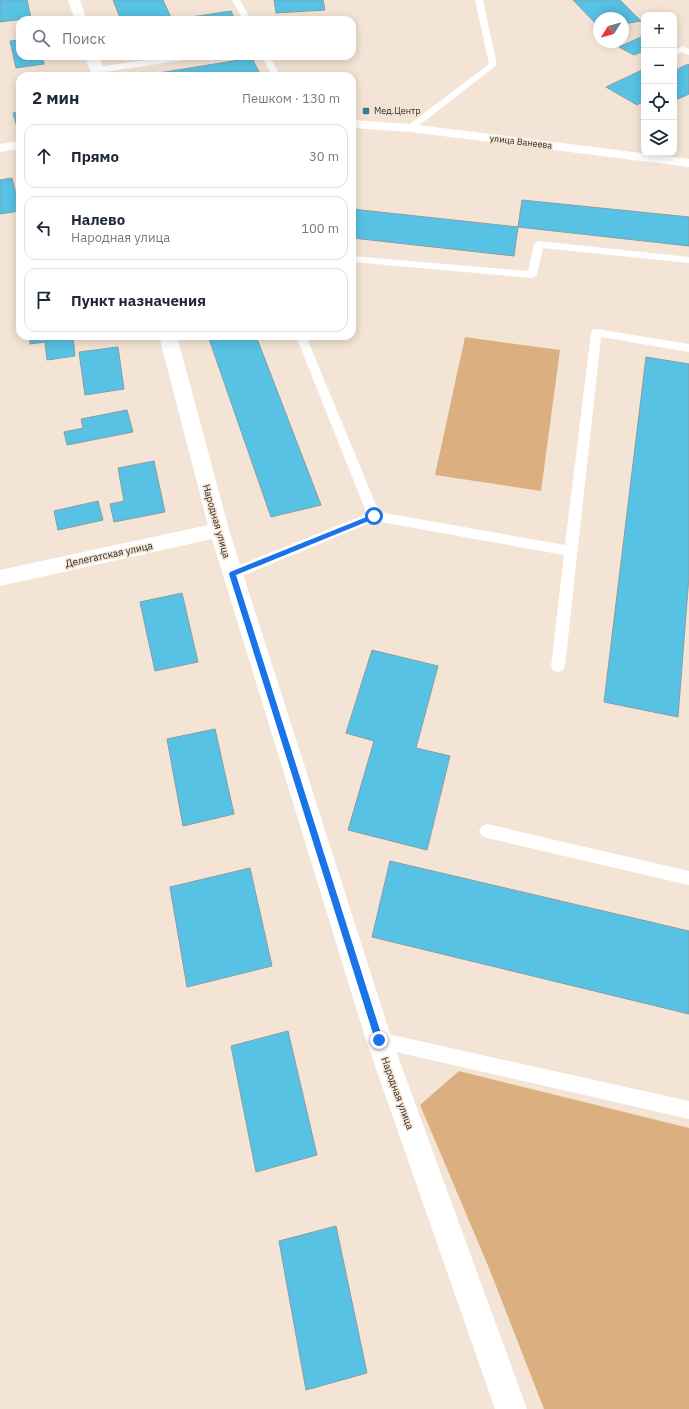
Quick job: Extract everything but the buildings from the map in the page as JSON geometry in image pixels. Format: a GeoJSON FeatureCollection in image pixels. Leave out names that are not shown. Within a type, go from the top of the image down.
{"type":"FeatureCollection","features":[{"type":"Feature","properties":{"kind":"street"},"geometry":{"type":"LineString","coordinates":[[74,0],[79,16]]}},
{"type":"Feature","properties":{"kind":"street"},"geometry":{"type":"LineString","coordinates":[[93,60],[98,72]]}},
{"type":"Feature","properties":{"kind":"street","name":"улица Ванеева"},"geometry":{"type":"LineString","coordinates":[[356,124],[410,128],[689,162]]}},
{"type":"Feature","properties":{"kind":"street"},"geometry":{"type":"LineString","coordinates":[[0,148],[16,146]]}},
{"type":"Feature","properties":{"kind":"street","name":"Народная улица"},"geometry":{"type":"LineString","coordinates":[[169,340],[232,574],[379,1040],[511,1409]]}},
{"type":"Feature","properties":{"kind":"street","name":"Делегатская улица"},"geometry":{"type":"LineString","coordinates":[[0,578],[219,530]]}},
{"type":"Feature","properties":{"kind":"lane"},"geometry":{"type":"LineString","coordinates":[[236,0],[245,16]]}},
{"type":"Feature","properties":{"kind":"lane"},"geometry":{"type":"LineString","coordinates":[[410,128],[493,65],[479,0]]}},
{"type":"Feature","properties":{"kind":"lane"},"geometry":{"type":"LineString","coordinates":[[677,51],[683,48],[689,52]]}},
{"type":"Feature","properties":{"kind":"lane"},"geometry":{"type":"LineString","coordinates":[[103,72],[168,60]]}},
{"type":"Feature","properties":{"kind":"lane"},"geometry":{"type":"LineString","coordinates":[[268,60],[274,72]]}},
{"type":"Feature","properties":{"kind":"lane"},"geometry":{"type":"LineString","coordinates":[[356,259],[532,275],[539,244],[689,260]]}},
{"type":"Feature","properties":{"kind":"lane"},"geometry":{"type":"LineString","coordinates":[[558,666],[596,333],[689,348]]}},
{"type":"Feature","properties":{"kind":"lane"},"geometry":{"type":"LineString","coordinates":[[303,340],[374,516]]}},
{"type":"Feature","properties":{"kind":"lane"},"geometry":{"type":"LineString","coordinates":[[232,574],[374,516],[571,551]]}},
{"type":"Feature","properties":{"kind":"lane"},"geometry":{"type":"LineString","coordinates":[[487,832],[689,878]]}},
{"type":"Feature","properties":{"kind":"lane"},"geometry":{"type":"LineString","coordinates":[[379,1040],[689,1110]]}},
{"type":"Feature","properties":{"kind":"shaded area"},"geometry":{"type":"Polygon","coordinates":[[[465,337],[560,350],[541,491],[435,475],[465,337]]]}},
{"type":"Feature","properties":{"kind":"shaded area"},"geometry":{"type":"Polygon","coordinates":[[[459,1071],[689,1128],[689,1409],[544,1409],[489,1268],[420,1105],[459,1071]]]}},
{"type":"Feature","properties":{"kind":"place","name":"Мед.Центр"},"geometry":{"type":"Point","coordinates":[366,111]}},
{"type":"Feature","properties":{"kind":"route"},"geometry":{"type":"LineString","coordinates":[[374,516],[232,574],[379,1040]]}}]}
